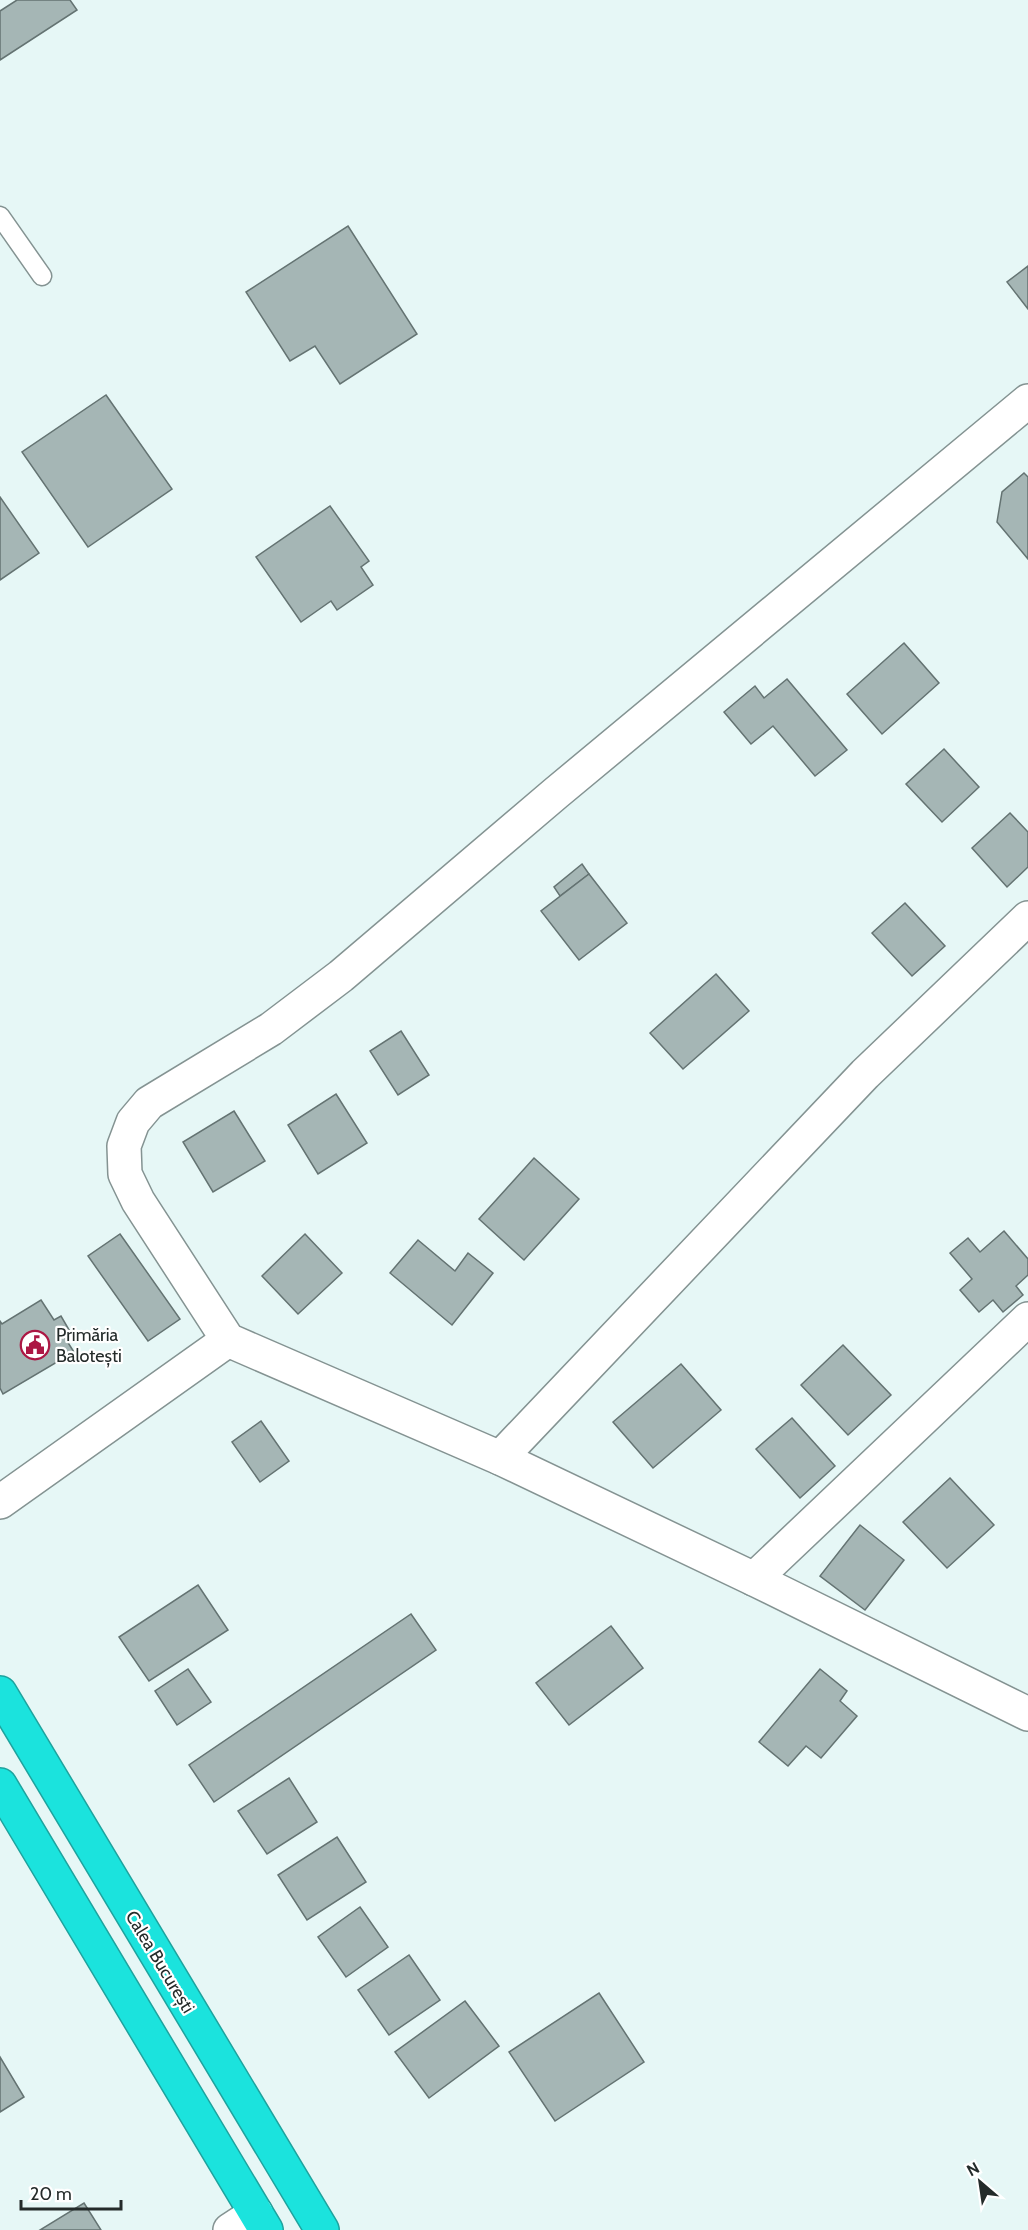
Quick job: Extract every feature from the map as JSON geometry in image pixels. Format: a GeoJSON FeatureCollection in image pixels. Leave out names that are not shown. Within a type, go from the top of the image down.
{"type":"FeatureCollection","features":[{"type":"Feature","properties":{"kind":"highway","name":"Calea București"},"geometry":{"type":"LineString","coordinates":[[0,1693],[322,2230]]}},
{"type":"Feature","properties":{"kind":"highway"},"geometry":{"type":"LineString","coordinates":[[0,1785],[251,2224]]}},
{"type":"Feature","properties":{"kind":"street"},"geometry":{"type":"LineString","coordinates":[[1028,401],[341,976],[271,1029],[149,1102],[132,1122],[124,1146],[125,1174],[138,1201],[228,1340],[500,1458],[754,1579],[1028,1714]]}},
{"type":"Feature","properties":{"kind":"street"},"geometry":{"type":"LineString","coordinates":[[500,1458],[865,1074],[1028,918]]}},
{"type":"Feature","properties":{"kind":"street"},"geometry":{"type":"LineString","coordinates":[[754,1579],[1028,1319]]}},
{"type":"Feature","properties":{"kind":"street"},"geometry":{"type":"LineString","coordinates":[[0,1502],[228,1340]]}},
{"type":"Feature","properties":{"kind":"lane"},"geometry":{"type":"LineString","coordinates":[[0,216],[42,276]]}},
{"type":"Feature","properties":{"kind":"building"},"geometry":{"type":"Polygon","coordinates":[[[17,0],[70,0],[77,10],[0,60],[0,11],[17,0]]]}},
{"type":"Feature","properties":{"kind":"building"},"geometry":{"type":"Polygon","coordinates":[[[348,226],[417,334],[340,384],[315,346],[290,361],[246,292],[348,226]]]}},
{"type":"Feature","properties":{"kind":"building"},"geometry":{"type":"Polygon","coordinates":[[[1028,266],[1028,309],[1007,282],[1028,266]]]}},
{"type":"Feature","properties":{"kind":"building"},"geometry":{"type":"Polygon","coordinates":[[[106,395],[172,489],[88,547],[22,452],[106,395]]]}},
{"type":"Feature","properties":{"kind":"building"},"geometry":{"type":"Polygon","coordinates":[[[1024,473],[1028,477],[1028,559],[997,522],[1002,492],[1024,473]]]}},
{"type":"Feature","properties":{"kind":"building"},"geometry":{"type":"Polygon","coordinates":[[[0,497],[39,553],[0,580],[0,497]]]}},
{"type":"Feature","properties":{"kind":"building"},"geometry":{"type":"Polygon","coordinates":[[[330,506],[369,561],[361,567],[373,585],[337,610],[331,601],[301,622],[256,557],[330,506]]]}},
{"type":"Feature","properties":{"kind":"building"},"geometry":{"type":"Polygon","coordinates":[[[904,643],[939,683],[882,734],[847,694],[904,643]]]}},
{"type":"Feature","properties":{"kind":"building"},"geometry":{"type":"Polygon","coordinates":[[[787,679],[847,750],[815,776],[773,726],[751,744],[724,712],[755,686],[764,698],[787,679]]]}},
{"type":"Feature","properties":{"kind":"building"},"geometry":{"type":"Polygon","coordinates":[[[944,749],[979,787],[942,822],[906,784],[944,749]]]}},
{"type":"Feature","properties":{"kind":"building"},"geometry":{"type":"Polygon","coordinates":[[[1010,813],[1028,832],[1028,867],[1007,887],[972,848],[1010,813]]]}},
{"type":"Feature","properties":{"kind":"building"},"geometry":{"type":"Polygon","coordinates":[[[582,864],[589,874],[560,896],[554,887],[582,864]]]}},
{"type":"Feature","properties":{"kind":"building"},"geometry":{"type":"Polygon","coordinates":[[[589,874],[627,923],[579,960],[541,911],[589,874]]]}},
{"type":"Feature","properties":{"kind":"building"},"geometry":{"type":"Polygon","coordinates":[[[905,903],[945,946],[912,976],[872,933],[905,903]]]}},
{"type":"Feature","properties":{"kind":"building"},"geometry":{"type":"Polygon","coordinates":[[[716,974],[749,1011],[683,1069],[650,1033],[716,974]]]}},
{"type":"Feature","properties":{"kind":"building"},"geometry":{"type":"Polygon","coordinates":[[[401,1031],[429,1075],[398,1095],[370,1051],[401,1031]]]}},
{"type":"Feature","properties":{"kind":"building"},"geometry":{"type":"Polygon","coordinates":[[[336,1094],[367,1143],[318,1174],[288,1125],[336,1094]]]}},
{"type":"Feature","properties":{"kind":"building"},"geometry":{"type":"Polygon","coordinates":[[[234,1111],[265,1161],[213,1192],[183,1142],[234,1111]]]}},
{"type":"Feature","properties":{"kind":"building"},"geometry":{"type":"Polygon","coordinates":[[[534,1158],[579,1199],[524,1260],[479,1219],[534,1158]]]}},
{"type":"Feature","properties":{"kind":"building"},"geometry":{"type":"Polygon","coordinates":[[[1004,1231],[1028,1259],[1028,1275],[1016,1286],[1023,1295],[1003,1312],[993,1300],[979,1312],[960,1290],[972,1279],[950,1253],[968,1238],[980,1252],[1004,1231]]]}},
{"type":"Feature","properties":{"kind":"building"},"geometry":{"type":"Polygon","coordinates":[[[120,1234],[180,1319],[148,1341],[88,1256],[120,1234]]]}},
{"type":"Feature","properties":{"kind":"building"},"geometry":{"type":"Polygon","coordinates":[[[305,1234],[342,1273],[298,1314],[262,1276],[305,1234]]]}},
{"type":"Feature","properties":{"kind":"building"},"geometry":{"type":"Polygon","coordinates":[[[418,1240],[455,1271],[468,1253],[493,1273],[452,1325],[390,1273],[418,1240]]]}},
{"type":"Feature","properties":{"kind":"building","name":"Primăria Balotești"},"geometry":{"type":"Polygon","coordinates":[[[41,1300],[54,1320],[61,1316],[72,1335],[65,1338],[74,1352],[3,1394],[0,1388],[0,1321],[2,1324],[41,1300]]]}},
{"type":"Feature","properties":{"kind":"building"},"geometry":{"type":"Polygon","coordinates":[[[843,1345],[891,1395],[848,1435],[801,1385],[843,1345]]]}},
{"type":"Feature","properties":{"kind":"building"},"geometry":{"type":"Polygon","coordinates":[[[681,1364],[721,1410],[653,1468],[613,1422],[681,1364]]]}},
{"type":"Feature","properties":{"kind":"building"},"geometry":{"type":"Polygon","coordinates":[[[792,1418],[835,1466],[800,1498],[756,1449],[792,1418]]]}},
{"type":"Feature","properties":{"kind":"building"},"geometry":{"type":"Polygon","coordinates":[[[261,1421],[289,1461],[260,1482],[232,1442],[261,1421]]]}},
{"type":"Feature","properties":{"kind":"building"},"geometry":{"type":"Polygon","coordinates":[[[950,1478],[994,1525],[947,1568],[903,1522],[950,1478]]]}},
{"type":"Feature","properties":{"kind":"building"},"geometry":{"type":"Polygon","coordinates":[[[860,1525],[904,1560],[865,1610],[820,1576],[860,1525]]]}},
{"type":"Feature","properties":{"kind":"building"},"geometry":{"type":"Polygon","coordinates":[[[198,1585],[228,1630],[149,1681],[119,1637],[198,1585]]]}},
{"type":"Feature","properties":{"kind":"building"},"geometry":{"type":"Polygon","coordinates":[[[411,1614],[436,1650],[214,1802],[189,1765],[411,1614]]]}},
{"type":"Feature","properties":{"kind":"building"},"geometry":{"type":"Polygon","coordinates":[[[611,1626],[643,1668],[569,1725],[536,1683],[611,1626]]]}},
{"type":"Feature","properties":{"kind":"building"},"geometry":{"type":"Polygon","coordinates":[[[188,1669],[211,1702],[177,1725],[155,1691],[188,1669]]]}},
{"type":"Feature","properties":{"kind":"building"},"geometry":{"type":"Polygon","coordinates":[[[820,1669],[847,1691],[840,1701],[857,1716],[821,1758],[806,1746],[788,1766],[759,1742],[820,1669]]]}},
{"type":"Feature","properties":{"kind":"building"},"geometry":{"type":"Polygon","coordinates":[[[289,1778],[317,1822],[267,1854],[238,1811],[289,1778]]]}},
{"type":"Feature","properties":{"kind":"building"},"geometry":{"type":"Polygon","coordinates":[[[337,1837],[366,1882],[307,1920],[278,1875],[337,1837]]]}},
{"type":"Feature","properties":{"kind":"building"},"geometry":{"type":"Polygon","coordinates":[[[360,1907],[388,1947],[346,1977],[318,1937],[360,1907]]]}},
{"type":"Feature","properties":{"kind":"building"},"geometry":{"type":"Polygon","coordinates":[[[409,1955],[440,2000],[389,2035],[358,1990],[409,1955]]]}},
{"type":"Feature","properties":{"kind":"building"},"geometry":{"type":"Polygon","coordinates":[[[599,1993],[644,2062],[555,2121],[509,2052],[599,1993]]]}},
{"type":"Feature","properties":{"kind":"building"},"geometry":{"type":"Polygon","coordinates":[[[465,2001],[499,2046],[429,2098],[395,2052],[465,2001]]]}},
{"type":"Feature","properties":{"kind":"building"},"geometry":{"type":"Polygon","coordinates":[[[0,2057],[24,2097],[0,2112],[0,2057]]]}},
{"type":"Feature","properties":{"kind":"building"},"geometry":{"type":"Polygon","coordinates":[[[84,2203],[101,2230],[40,2230],[84,2203]]]}},
{"type":"Feature","properties":{"kind":"place","name":"Primăria Balotești"},"geometry":{"type":"Point","coordinates":[35,1345]}}]}
